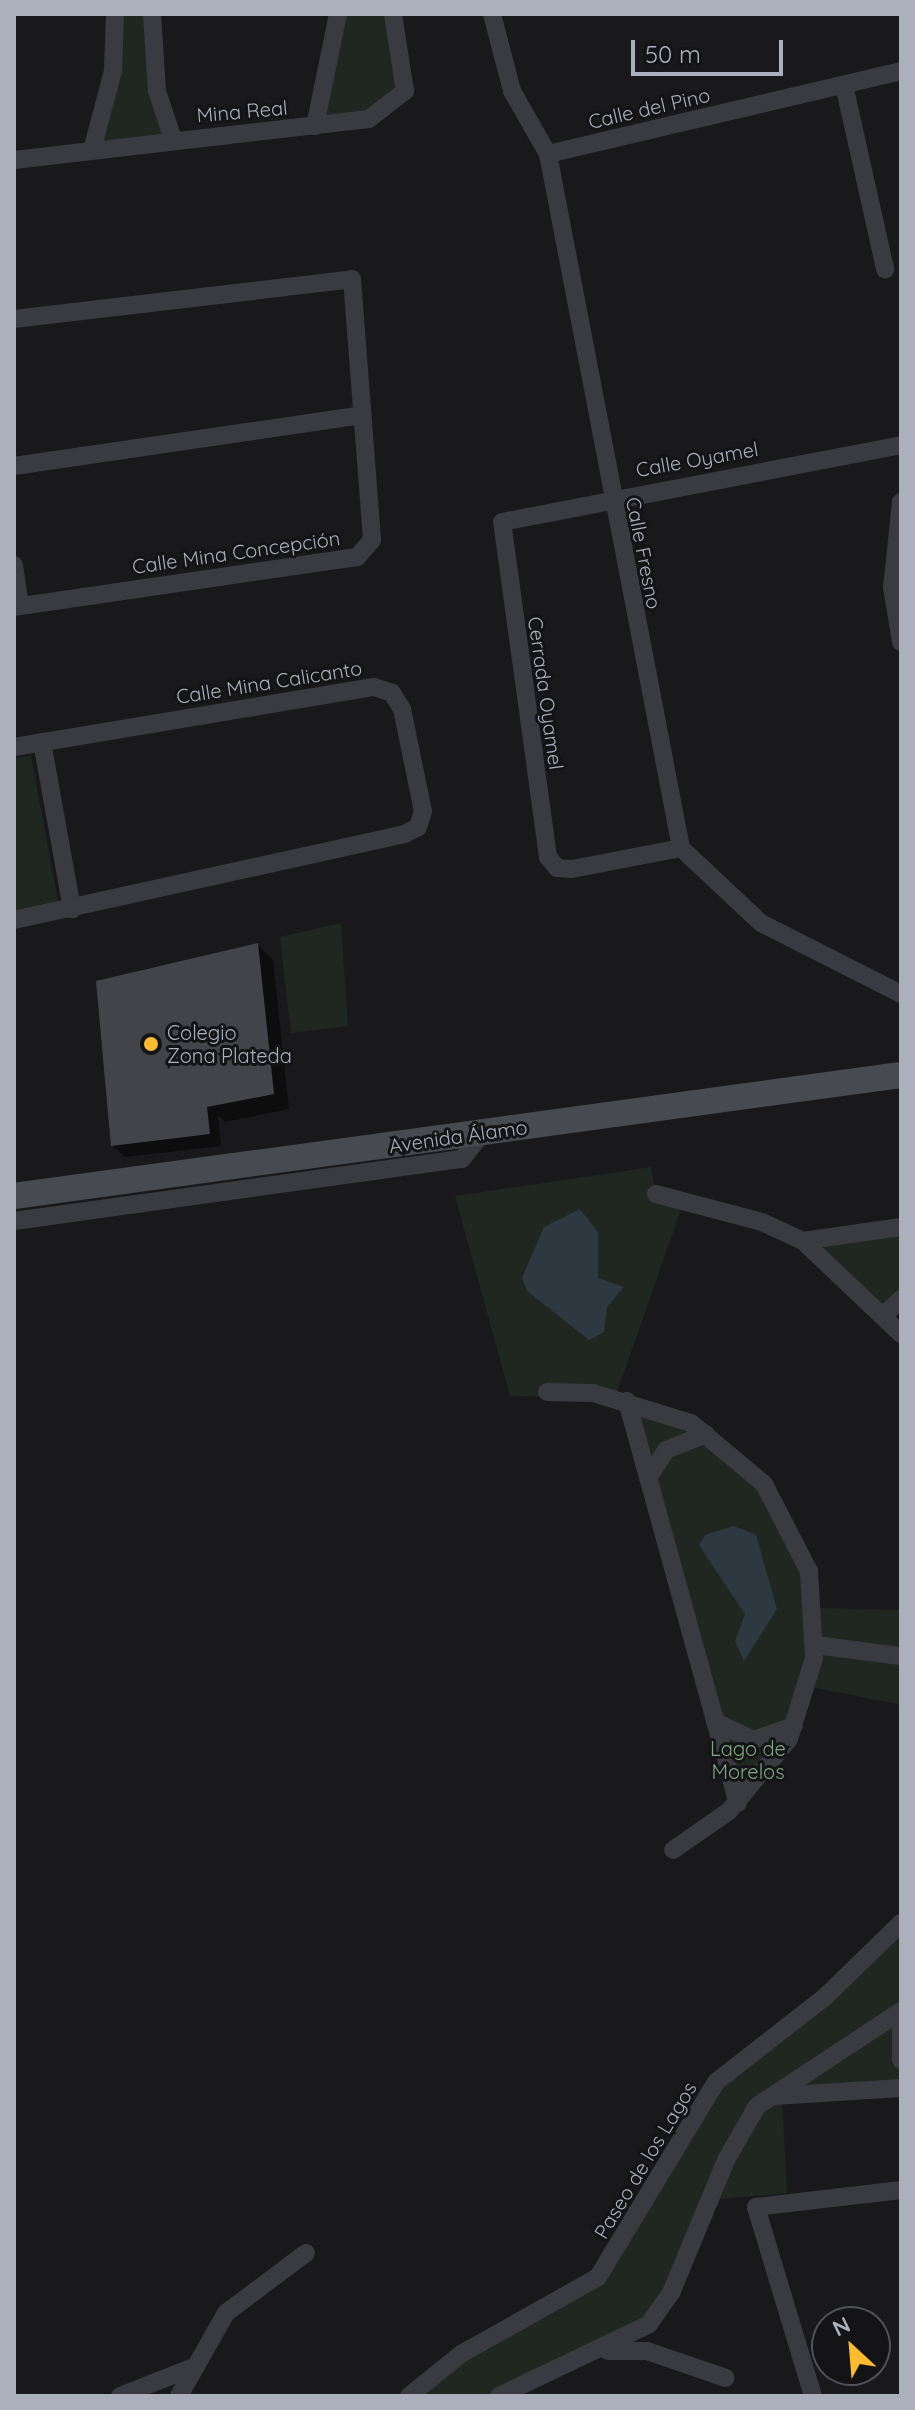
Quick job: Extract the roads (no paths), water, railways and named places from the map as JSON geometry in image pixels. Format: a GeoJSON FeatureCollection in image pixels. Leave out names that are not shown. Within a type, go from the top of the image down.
{"type":"FeatureCollection","features":[{"type":"Feature","properties":{"kind":"street"},"geometry":{"type":"LineString","coordinates":[[92,150],[113,71],[115,14]]}},
{"type":"Feature","properties":{"kind":"street","name":"Mina Real"},"geometry":{"type":"LineString","coordinates":[[152,14],[157,91],[173,139]]}},
{"type":"Feature","properties":{"kind":"street","name":"Mina Real"},"geometry":{"type":"LineString","coordinates":[[315,126],[338,14]]}},
{"type":"Feature","properties":{"kind":"street","name":"Mina Real"},"geometry":{"type":"LineString","coordinates":[[14,160],[173,139],[369,119],[405,91],[393,14]]}},
{"type":"Feature","properties":{"kind":"street","name":"Calle Fresno"},"geometry":{"type":"LineString","coordinates":[[492,14],[512,91],[548,154],[610,496],[681,848]]}},
{"type":"Feature","properties":{"kind":"street","name":"Calle del Pino"},"geometry":{"type":"LineString","coordinates":[[548,154],[901,71]]}},
{"type":"Feature","properties":{"kind":"street"},"geometry":{"type":"LineString","coordinates":[[844,85],[885,269]]}},
{"type":"Feature","properties":{"kind":"street","name":"Calle Mina Concepción"},"geometry":{"type":"LineString","coordinates":[[14,319],[352,279],[368,551],[17,606],[14,565]]}},
{"type":"Feature","properties":{"kind":"street"},"geometry":{"type":"LineString","coordinates":[[14,466],[362,415]]}},
{"type":"Feature","properties":{"kind":"street","name":"Calle Oyamel"},"geometry":{"type":"LineString","coordinates":[[502,522],[610,496],[901,445]]}},
{"type":"Feature","properties":{"kind":"street"},"geometry":{"type":"LineString","coordinates":[[901,502],[892,587],[901,642]]}},
{"type":"Feature","properties":{"kind":"street","name":"Cerrada Oyamel"},"geometry":{"type":"LineString","coordinates":[[502,522],[548,857],[557,868],[681,848]]}},
{"type":"Feature","properties":{"kind":"street","name":"Calle Mina Calicanto"},"geometry":{"type":"LineString","coordinates":[[14,747],[374,687],[392,693],[402,709],[423,811],[418,827],[405,834],[14,920]]}},
{"type":"Feature","properties":{"kind":"street"},"geometry":{"type":"LineString","coordinates":[[42,742],[72,909]]}},
{"type":"Feature","properties":{"kind":"street"},"geometry":{"type":"LineString","coordinates":[[681,848],[761,923],[901,994]]}},
{"type":"Feature","properties":{"kind":"street","name":"Avenida Álamo"},"geometry":{"type":"LineString","coordinates":[[14,1196],[901,1075]]}},
{"type":"Feature","properties":{"kind":"street"},"geometry":{"type":"LineString","coordinates":[[14,1221],[462,1159],[483,1132]]}},
{"type":"Feature","properties":{"kind":"street"},"geometry":{"type":"LineString","coordinates":[[656,1194],[762,1222],[803,1241],[885,1314],[901,1334]]}},
{"type":"Feature","properties":{"kind":"street"},"geometry":{"type":"LineString","coordinates":[[803,1241],[901,1227]]}},
{"type":"Feature","properties":{"kind":"street"},"geometry":{"type":"LineString","coordinates":[[885,1314],[901,1299]]}},
{"type":"Feature","properties":{"kind":"street"},"geometry":{"type":"LineString","coordinates":[[547,1392],[627,1401],[706,1434],[764,1484],[809,1571],[815,1645],[794,1726],[766,1773],[738,1803],[673,1850]]}},
{"type":"Feature","properties":{"kind":"street"},"geometry":{"type":"LineString","coordinates":[[627,1401],[738,1803]]}},
{"type":"Feature","properties":{"kind":"street"},"geometry":{"type":"LineString","coordinates":[[648,1478],[666,1450],[706,1434]]}},
{"type":"Feature","properties":{"kind":"street"},"geometry":{"type":"LineString","coordinates":[[815,1645],[901,1656]]}},
{"type":"Feature","properties":{"kind":"street"},"geometry":{"type":"LineString","coordinates":[[715,1722],[753,1740],[794,1726]]}},
{"type":"Feature","properties":{"kind":"street","name":"Paseo de los Lagos"},"geometry":{"type":"LineString","coordinates":[[412,2395],[461,2354],[598,2277],[716,2082],[826,1996],[901,1923]]}},
{"type":"Feature","properties":{"kind":"street"},"geometry":{"type":"LineString","coordinates":[[499,2396],[601,2351],[649,2324],[671,2293],[743,2126],[771,2097],[901,2011]]}},
{"type":"Feature","properties":{"kind":"street"},"geometry":{"type":"LineString","coordinates":[[901,2027],[901,2060]]}},
{"type":"Feature","properties":{"kind":"street"},"geometry":{"type":"LineString","coordinates":[[771,2097],[901,2088]]}},
{"type":"Feature","properties":{"kind":"street"},"geometry":{"type":"LineString","coordinates":[[813,2396],[756,2207],[901,2190]]}},
{"type":"Feature","properties":{"kind":"street"},"geometry":{"type":"LineString","coordinates":[[179,2396],[191,2368],[226,2313],[306,2253]]}},
{"type":"Feature","properties":{"kind":"street"},"geometry":{"type":"LineString","coordinates":[[601,2351],[647,2351],[726,2378]]}},
{"type":"Feature","properties":{"kind":"street"},"geometry":{"type":"LineString","coordinates":[[120,2396],[191,2368]]}},
{"type":"Feature","properties":{"kind":"place","name":"Colegio Zona Plateda"},"geometry":{"type":"Point","coordinates":[151,1044]}},
{"type":"Feature","properties":{"kind":"park label","name":"Lago de Morelos"},"geometry":{"type":"Point","coordinates":[748,1760]}}]}
